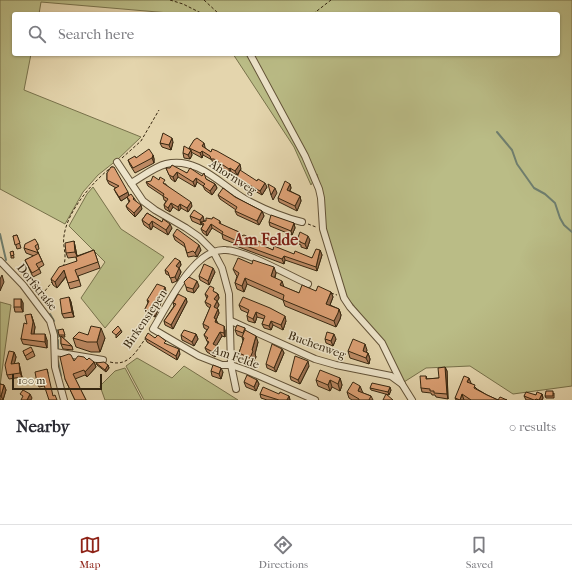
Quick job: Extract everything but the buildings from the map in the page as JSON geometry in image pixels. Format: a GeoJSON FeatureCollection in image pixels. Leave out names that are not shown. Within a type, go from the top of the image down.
{"type":"FeatureCollection","features":[{"type":"Feature","properties":{"kind":"street"},"geometry":{"type":"LineString","coordinates":[[251,56],[311,170],[321,198],[323,230],[344,298],[350,307],[382,343],[402,384],[412,400]]}},
{"type":"Feature","properties":{"kind":"street"},"geometry":{"type":"LineString","coordinates":[[118,162],[139,196],[147,205],[192,232],[213,251],[222,268],[228,286],[231,321],[231,365],[236,390]]}},
{"type":"Feature","properties":{"kind":"street","name":"Ahornweg"},"geometry":{"type":"LineString","coordinates":[[131,183],[164,164],[188,164],[207,172],[244,198],[265,210],[302,222]]}},
{"type":"Feature","properties":{"kind":"street"},"geometry":{"type":"LineString","coordinates":[[213,251],[227,250],[244,255],[308,284]]}},
{"type":"Feature","properties":{"kind":"street","name":"Birkensiepen"},"geometry":{"type":"LineString","coordinates":[[153,329],[186,276],[198,262],[213,251]]}},
{"type":"Feature","properties":{"kind":"street","name":"Dorfstraße"},"geometry":{"type":"LineString","coordinates":[[0,261],[23,285],[50,320],[54,335],[55,366],[64,400]]}},
{"type":"Feature","properties":{"kind":"street","name":"Buchenweg"},"geometry":{"type":"LineString","coordinates":[[231,321],[315,359],[336,366],[391,376],[402,384]]}},
{"type":"Feature","properties":{"kind":"street","name":"Am Felde"},"geometry":{"type":"LineString","coordinates":[[153,329],[199,356],[222,365],[231,365],[315,400]]}},
{"type":"Feature","properties":{"kind":"street"},"geometry":{"type":"LineString","coordinates":[[55,352],[103,360]]}},
{"type":"Feature","properties":{"kind":"path"},"geometry":{"type":"LineString","coordinates":[[170,0],[183,4],[199,12]]}},
{"type":"Feature","properties":{"kind":"path"},"geometry":{"type":"LineString","coordinates":[[204,0],[217,12]]}},
{"type":"Feature","properties":{"kind":"path"},"geometry":{"type":"LineString","coordinates":[[316,12],[331,0]]}},
{"type":"Feature","properties":{"kind":"path"},"geometry":{"type":"LineString","coordinates":[[62,269],[65,258],[64,237],[70,218],[84,194],[97,178],[118,162],[141,141],[159,110]]}},
{"type":"Feature","properties":{"kind":"path"},"geometry":{"type":"LineString","coordinates":[[302,222],[323,230]]}},
{"type":"Feature","properties":{"kind":"path"},"geometry":{"type":"LineString","coordinates":[[23,285],[45,291],[54,279]]}},
{"type":"Feature","properties":{"kind":"path"},"geometry":{"type":"LineString","coordinates":[[330,292],[344,298]]}},
{"type":"Feature","properties":{"kind":"path","name":"Birkensiepen"},"geometry":{"type":"LineString","coordinates":[[103,360],[116,364],[130,360],[153,329]]}},
{"type":"Feature","properties":{"kind":"green space"},"geometry":{"type":"Polygon","coordinates":[[[0,0],[572,0],[572,386],[513,394],[470,366],[426,368],[404,382],[384,343],[346,296],[326,229],[323,198],[317,174],[311,185],[294,147],[234,56],[560,56],[560,12],[158,12],[41,2],[39,12],[12,12],[12,56],[31,56],[24,90],[141,137],[117,160],[98,175],[83,192],[65,224],[0,189],[0,0]]]}},
{"type":"Feature","properties":{"kind":"green space"},"geometry":{"type":"Polygon","coordinates":[[[93,187],[121,229],[164,257],[105,328],[81,298],[105,262],[69,226],[87,194],[93,187]]]}},
{"type":"Feature","properties":{"kind":"green space"},"geometry":{"type":"Polygon","coordinates":[[[0,302],[11,305],[0,386],[0,302]]]}},
{"type":"Feature","properties":{"kind":"green space"},"geometry":{"type":"Polygon","coordinates":[[[137,358],[172,378],[184,366],[238,400],[144,400],[126,366],[137,358]]]}},
{"type":"Feature","properties":{"kind":"green space"},"geometry":{"type":"Polygon","coordinates":[[[125,368],[142,400],[105,400],[100,386],[115,371],[125,368]]]}},
{"type":"Feature","properties":{"kind":"waterway"},"geometry":{"type":"LineString","coordinates":[[497,132],[512,150],[517,164],[534,188],[545,194],[555,203],[564,225],[572,232]]}},
{"type":"Feature","properties":{"kind":"waterway"},"geometry":{"type":"LineString","coordinates":[[0,234],[6,260]]}},
{"type":"Feature","properties":{"kind":"waterway"},"geometry":{"type":"LineString","coordinates":[[50,314],[54,321]]}},
{"type":"Feature","properties":{"kind":"waterway"},"geometry":{"type":"LineString","coordinates":[[57,330],[58,337]]}},
{"type":"Feature","properties":{"kind":"waterway"},"geometry":{"type":"LineString","coordinates":[[58,340],[58,350]]}},
{"type":"Feature","properties":{"kind":"waterway"},"geometry":{"type":"LineString","coordinates":[[58,361],[61,376]]}},
{"type":"Feature","properties":{"kind":"district","name":"Am Felde"},"geometry":{"type":"Point","coordinates":[266,239]}}]}
